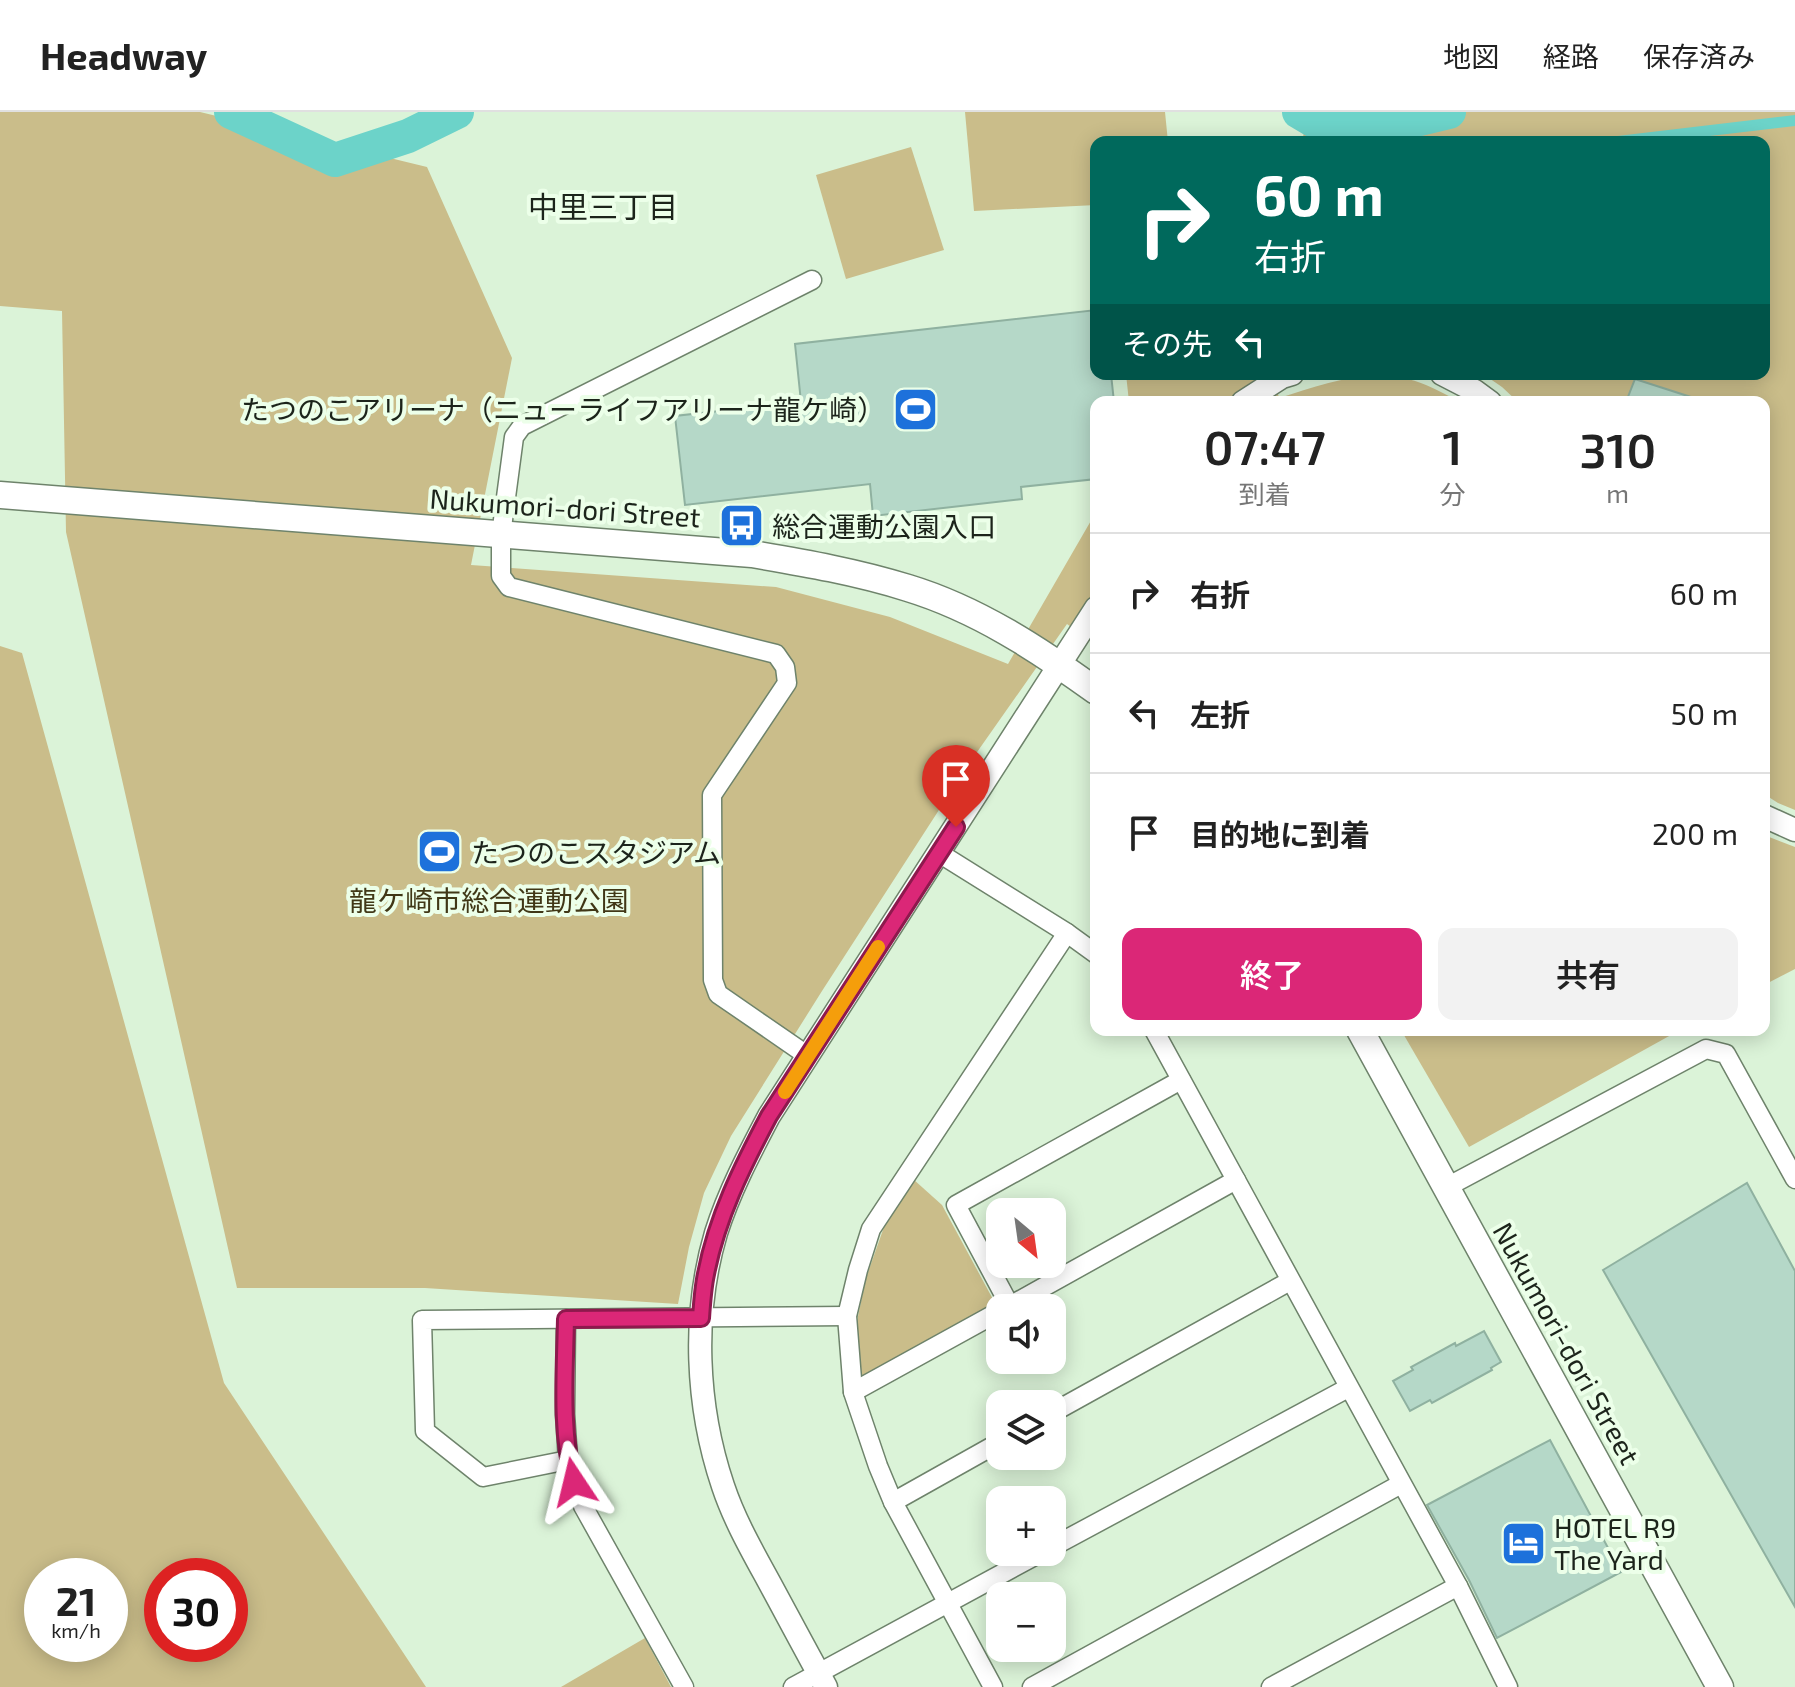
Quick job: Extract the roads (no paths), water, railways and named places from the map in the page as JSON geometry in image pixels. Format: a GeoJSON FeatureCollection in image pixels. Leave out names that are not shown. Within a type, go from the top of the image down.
{"type":"FeatureCollection","features":[{"type":"Feature","properties":{"kind":"main road","name":"Nukumori-dori Street"},"geometry":{"type":"LineString","coordinates":[[0,495],[752,554],[833,568],[937,598],[1009,633],[1090,687]]}},
{"type":"Feature","properties":{"kind":"main road","name":"Nukumori-dori Street"},"geometry":{"type":"LineString","coordinates":[[1363,1036],[1720,1687]]}},
{"type":"Feature","properties":{"kind":"street"},"geometry":{"type":"LineString","coordinates":[[808,1056],[718,994],[713,980],[712,795],[787,683],[785,667],[776,654],[509,587],[501,576],[501,535],[514,437],[522,426],[812,280]]}},
{"type":"Feature","properties":{"kind":"street"},"geometry":{"type":"LineString","coordinates":[[1252,396],[1277,380]]}},
{"type":"Feature","properties":{"kind":"street"},"geometry":{"type":"LineString","coordinates":[[1454,380],[1482,396]]}},
{"type":"Feature","properties":{"kind":"street"},"geometry":{"type":"LineString","coordinates":[[822,1680],[753,1552],[723,1487],[714,1455],[702,1373],[701,1318],[706,1275],[731,1191],[769,1116],[1090,617]]}},
{"type":"Feature","properties":{"kind":"street"},"geometry":{"type":"LineString","coordinates":[[1770,819],[1795,830]]}},
{"type":"Feature","properties":{"kind":"street"},"geometry":{"type":"LineString","coordinates":[[939,853],[1090,950]]}},
{"type":"Feature","properties":{"kind":"street"},"geometry":{"type":"LineString","coordinates":[[993,1687],[893,1502],[878,1466],[853,1392],[847,1316],[871,1229],[1067,933]]}},
{"type":"Feature","properties":{"kind":"street"},"geometry":{"type":"LineString","coordinates":[[1157,1036],[1458,1586],[1504,1686]]}},
{"type":"Feature","properties":{"kind":"street"},"geometry":{"type":"LineString","coordinates":[[1445,1188],[1706,1049],[1726,1054],[1795,1179]]}},
{"type":"Feature","properties":{"kind":"street"},"geometry":{"type":"LineString","coordinates":[[998,1294],[956,1205],[1181,1080]]}},
{"type":"Feature","properties":{"kind":"street"},"geometry":{"type":"LineString","coordinates":[[1032,1294],[1236,1180]]}},
{"type":"Feature","properties":{"kind":"street"},"geometry":{"type":"LineString","coordinates":[[1066,1405],[1290,1281]]}},
{"type":"Feature","properties":{"kind":"street"},"geometry":{"type":"LineString","coordinates":[[568,1460],[483,1477],[425,1431],[422,1320],[847,1316]]}},
{"type":"Feature","properties":{"kind":"street"},"geometry":{"type":"LineString","coordinates":[[566,1319],[568,1460],[583,1506],[684,1687]]}},
{"type":"Feature","properties":{"kind":"street"},"geometry":{"type":"LineString","coordinates":[[853,1392],[986,1319]]}},
{"type":"Feature","properties":{"kind":"street"},"geometry":{"type":"LineString","coordinates":[[1066,1539],[1348,1388]]}},
{"type":"Feature","properties":{"kind":"street"},"geometry":{"type":"LineString","coordinates":[[893,1502],[986,1450]]}},
{"type":"Feature","properties":{"kind":"street"},"geometry":{"type":"LineString","coordinates":[[1032,1687],[1401,1484]]}},
{"type":"Feature","properties":{"kind":"street"},"geometry":{"type":"LineString","coordinates":[[793,1687],[822,1680],[947,1603],[1016,1566]]}},
{"type":"Feature","properties":{"kind":"street"},"geometry":{"type":"LineString","coordinates":[[1271,1687],[1458,1586]]}},
{"type":"Feature","properties":{"kind":"water"},"geometry":{"type":"Polygon","coordinates":[[[1795,115],[1795,126],[1710,136],[1617,136],[1795,115]]]}},
{"type":"Feature","properties":{"kind":"waterway"},"geometry":{"type":"LineString","coordinates":[[231,112],[335,160],[408,136],[457,112]]}},
{"type":"Feature","properties":{"kind":"waterway"},"geometry":{"type":"LineString","coordinates":[[1299,112],[1326,128],[1395,125],[1449,112]]}},
{"type":"Feature","properties":{"kind":"place","name":"たつのこアリーナ（ニューライフアリーナ龍ケ崎）"},"geometry":{"type":"Point","coordinates":[916,409]}},
{"type":"Feature","properties":{"kind":"place","name":"総合運動公園入口"},"geometry":{"type":"Point","coordinates":[741,526]}},
{"type":"Feature","properties":{"kind":"place","name":"たつのこスタジアム"},"geometry":{"type":"Point","coordinates":[440,852]}},
{"type":"Feature","properties":{"kind":"place","name":"HOTEL R9 The Yard"},"geometry":{"type":"Point","coordinates":[1523,1543]}},
{"type":"Feature","properties":{"kind":"district","name":"中里三丁目"},"geometry":{"type":"Point","coordinates":[603,206]}},
{"type":"Feature","properties":{"kind":"park label","name":"龍ケ崎市総合運動公園"},"geometry":{"type":"Point","coordinates":[489,900]}}]}
